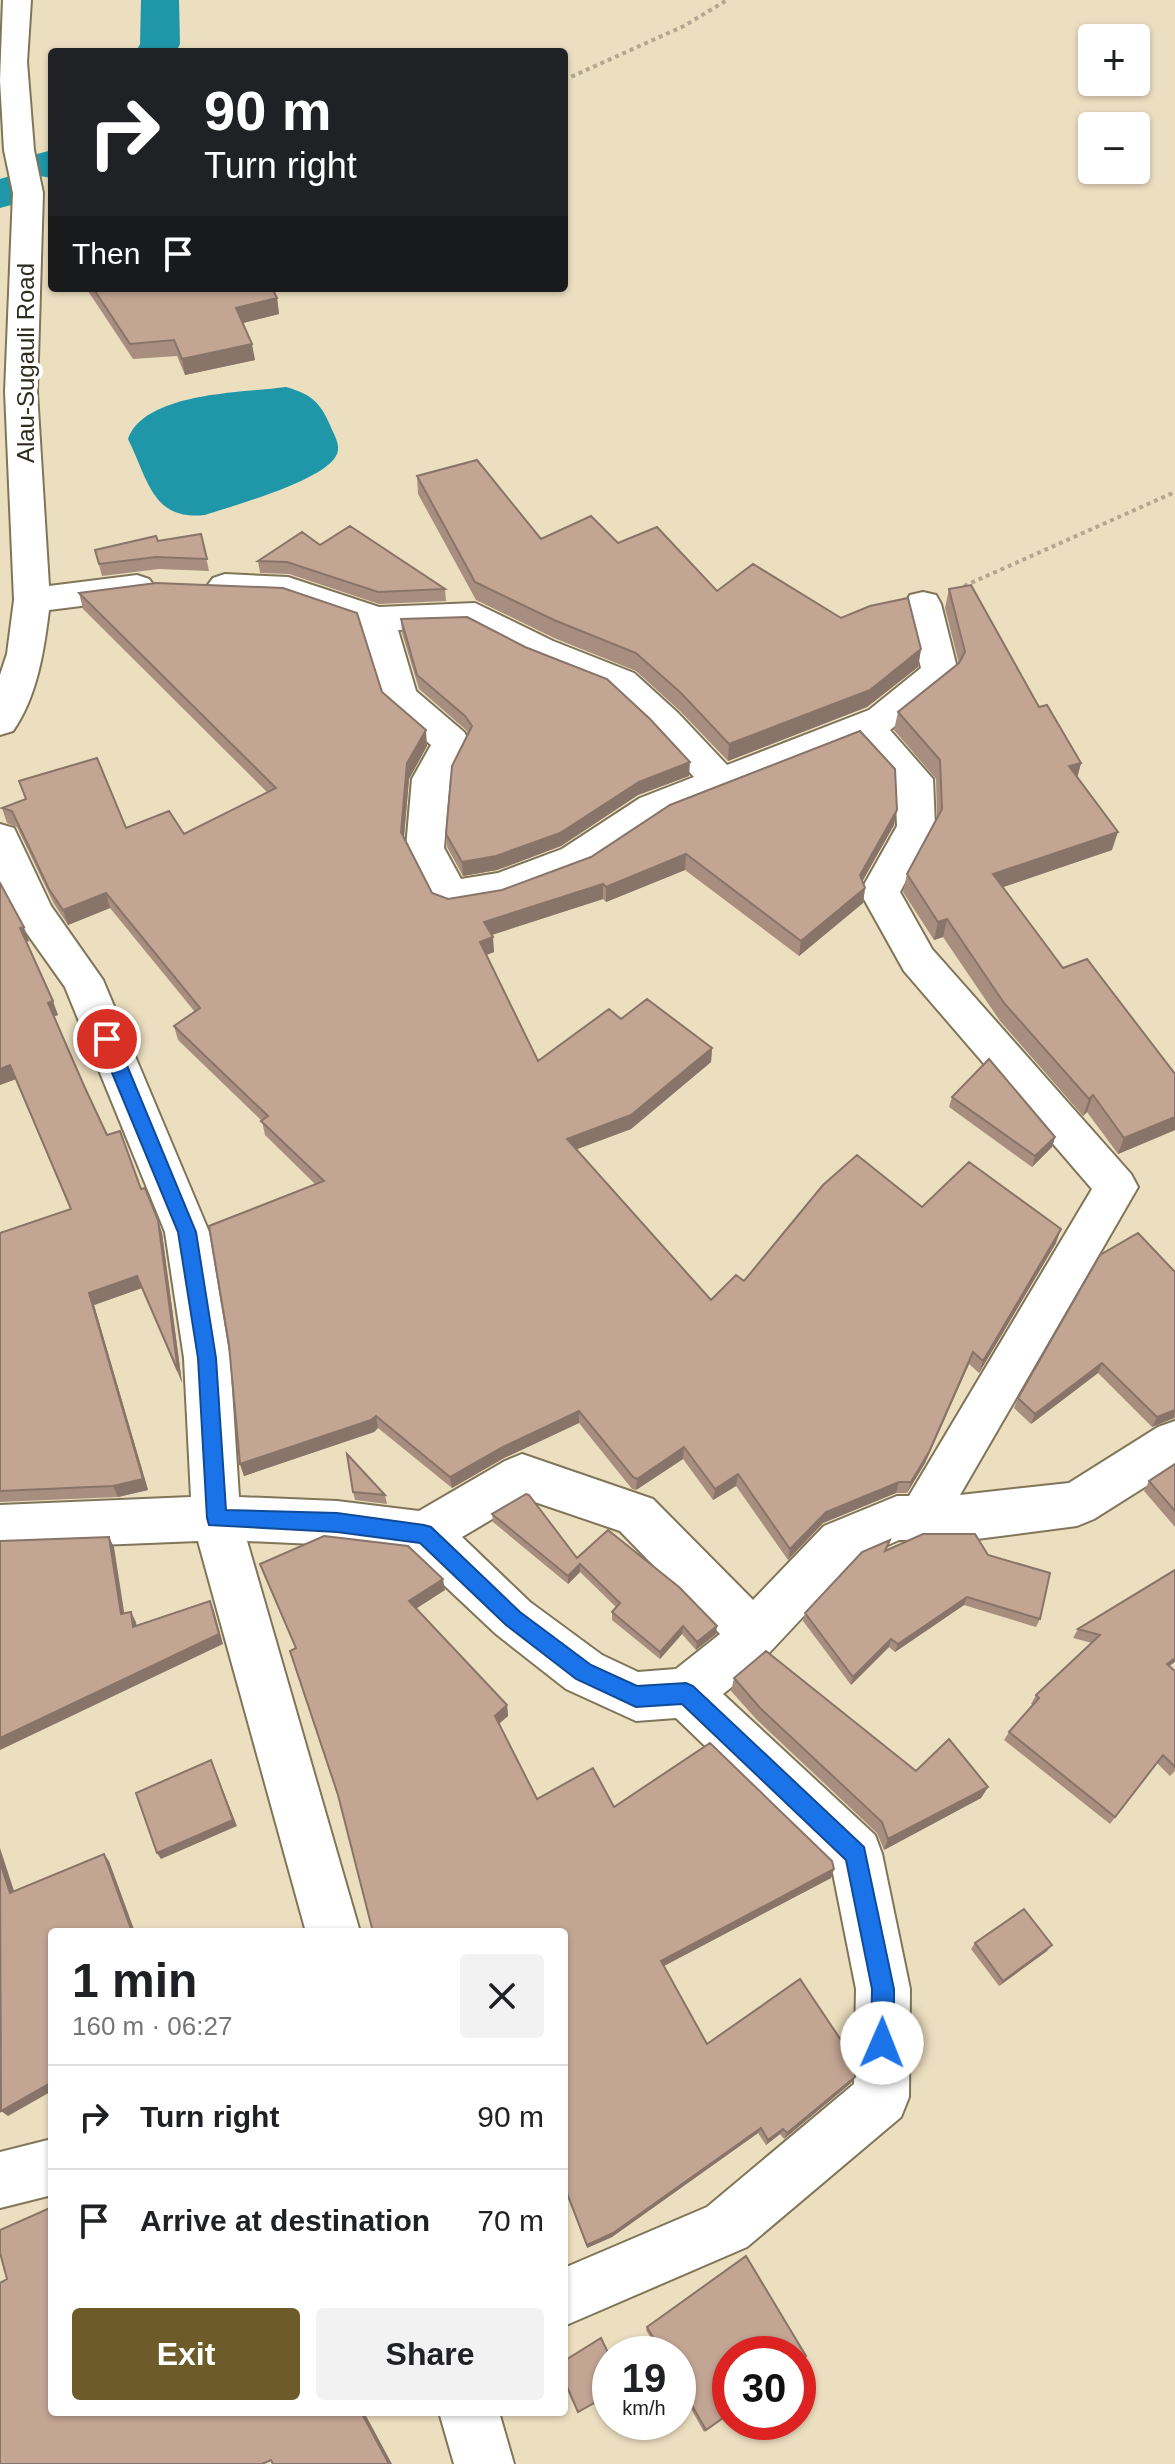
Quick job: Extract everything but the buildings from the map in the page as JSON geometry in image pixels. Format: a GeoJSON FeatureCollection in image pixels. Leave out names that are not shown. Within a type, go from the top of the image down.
{"type":"FeatureCollection","features":[{"type":"Feature","properties":{"kind":"street","name":"Alau-Sugauli Road"},"geometry":{"type":"LineString","coordinates":[[0,722],[25,654],[32,600],[21,392],[28,193],[9,156],[17,0]]}},
{"type":"Feature","properties":{"kind":"street"},"geometry":{"type":"LineString","coordinates":[[32,600],[180,585],[288,589],[377,619],[475,615],[540,650],[621,682],[665,722],[719,780]]}},
{"type":"Feature","properties":{"kind":"street"},"geometry":{"type":"LineString","coordinates":[[377,619],[399,697],[451,742],[431,779],[425,848],[450,896],[502,887],[576,859],[654,808],[719,780],[882,719],[940,672],[923,604]]}},
{"type":"Feature","properties":{"kind":"street"},"geometry":{"type":"LineString","coordinates":[[864,726],[914,779],[916,826],[880,892],[918,960],[1116,1187],[1046,1311],[970,1431],[922,1518]]}},
{"type":"Feature","properties":{"kind":"street"},"geometry":{"type":"LineString","coordinates":[[0,838],[35,914],[83,980],[187,1232],[207,1358],[216,1518],[332,1928]]}},
{"type":"Feature","properties":{"kind":"street"},"geometry":{"type":"LineString","coordinates":[[0,1527],[216,1518],[337,1523],[424,1534],[513,1618],[584,1672],[636,1697],[686,1693],[756,1632],[841,1542],[897,1518],[977,1517],[1077,1504],[1175,1442]]}},
{"type":"Feature","properties":{"kind":"street"},"geometry":{"type":"LineString","coordinates":[[424,1534],[522,1476],[636,1515],[730,1612],[756,1632]]}},
{"type":"Feature","properties":{"kind":"street"},"geometry":{"type":"LineString","coordinates":[[568,2295],[727,2227],[881,2097],[883,1989],[856,1854],[686,1693]]}},
{"type":"Feature","properties":{"kind":"street"},"geometry":{"type":"LineString","coordinates":[[0,2180],[48,2168]]}},
{"type":"Feature","properties":{"kind":"street"},"geometry":{"type":"LineString","coordinates":[[470,2416],[484,2464]]}},
{"type":"Feature","properties":{"kind":"path"},"geometry":{"type":"LineString","coordinates":[[568,78],[684,26],[727,0]]}},
{"type":"Feature","properties":{"kind":"path"},"geometry":{"type":"LineString","coordinates":[[923,604],[1175,492]]}},
{"type":"Feature","properties":{"kind":"water"},"geometry":{"type":"Polygon","coordinates":[[[286,387],[314,400],[326,417],[338,446],[330,464],[277,491],[205,515],[173,511],[154,494],[128,439],[138,424],[174,403],[286,387]]]}},
{"type":"Feature","properties":{"kind":"waterway"},"geometry":{"type":"LineString","coordinates":[[158,48],[160,0]]}},
{"type":"Feature","properties":{"kind":"waterway"},"geometry":{"type":"LineString","coordinates":[[0,195],[10,189]]}},
{"type":"Feature","properties":{"kind":"route"},"geometry":{"type":"LineString","coordinates":[[107,1039],[187,1232],[207,1358],[216,1518],[337,1523],[424,1534],[513,1618],[584,1672],[636,1697],[686,1693],[856,1854],[883,1989],[882,2043]]}}]}
